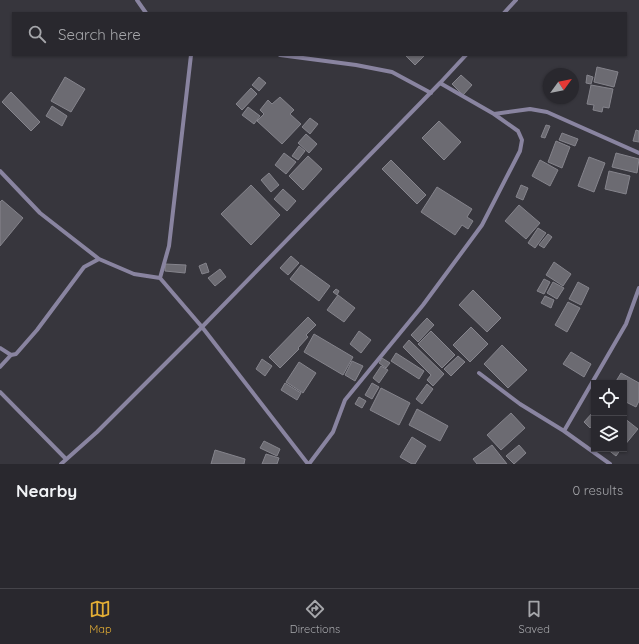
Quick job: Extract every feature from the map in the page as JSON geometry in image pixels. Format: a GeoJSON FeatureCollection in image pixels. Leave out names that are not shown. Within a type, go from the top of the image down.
{"type":"FeatureCollection","features":[{"type":"Feature","properties":{"kind":"street"},"geometry":{"type":"LineString","coordinates":[[137,0],[145,12]]}},
{"type":"Feature","properties":{"kind":"street"},"geometry":{"type":"LineString","coordinates":[[505,12],[516,0]]}},
{"type":"Feature","properties":{"kind":"street"},"geometry":{"type":"LineString","coordinates":[[160,278],[169,246],[192,56]]}},
{"type":"Feature","properties":{"kind":"street"},"geometry":{"type":"LineString","coordinates":[[288,56],[356,64],[392,72],[431,93]]}},
{"type":"Feature","properties":{"kind":"street"},"geometry":{"type":"LineString","coordinates":[[61,464],[97,432],[202,327],[440,84],[465,56]]}},
{"type":"Feature","properties":{"kind":"street"},"geometry":{"type":"LineString","coordinates":[[0,171],[40,213],[99,259],[134,274],[160,278],[202,327],[309,464],[333,432],[346,400],[423,305],[482,225],[520,151],[522,140],[518,131],[494,114],[440,84]]}},
{"type":"Feature","properties":{"kind":"street"},"geometry":{"type":"LineString","coordinates":[[494,114],[530,109],[547,112],[639,153]]}},
{"type":"Feature","properties":{"kind":"street"},"geometry":{"type":"LineString","coordinates":[[0,367],[11,355],[16,354],[37,330],[84,267],[99,259]]}},
{"type":"Feature","properties":{"kind":"street"},"geometry":{"type":"LineString","coordinates":[[564,431],[626,324],[639,288]]}},
{"type":"Feature","properties":{"kind":"street"},"geometry":{"type":"LineString","coordinates":[[0,348],[11,355]]}},
{"type":"Feature","properties":{"kind":"street"},"geometry":{"type":"LineString","coordinates":[[479,373],[520,404],[564,431],[610,464]]}},
{"type":"Feature","properties":{"kind":"street"},"geometry":{"type":"LineString","coordinates":[[0,392],[66,459]]}},
{"type":"Feature","properties":{"kind":"building"},"geometry":{"type":"Polygon","coordinates":[[[406,56],[424,56],[415,65],[406,56]]]}},
{"type":"Feature","properties":{"kind":"building"},"geometry":{"type":"Polygon","coordinates":[[[597,67],[618,72],[614,87],[594,82],[597,67]]]}},
{"type":"Feature","properties":{"kind":"building"},"geometry":{"type":"Polygon","coordinates":[[[461,75],[472,85],[463,95],[452,84],[461,75]]]}},
{"type":"Feature","properties":{"kind":"building"},"geometry":{"type":"Polygon","coordinates":[[[587,75],[593,77],[591,84],[586,83],[587,75]]]}},
{"type":"Feature","properties":{"kind":"building"},"geometry":{"type":"Polygon","coordinates":[[[65,77],[85,89],[71,112],[51,101],[65,77]]]}},
{"type":"Feature","properties":{"kind":"building"},"geometry":{"type":"Polygon","coordinates":[[[259,77],[266,83],[259,91],[252,85],[259,77]]]}},
{"type":"Feature","properties":{"kind":"building"},"geometry":{"type":"Polygon","coordinates":[[[591,85],[613,89],[609,108],[603,107],[602,112],[593,110],[594,105],[587,104],[591,85]]]}},
{"type":"Feature","properties":{"kind":"building"},"geometry":{"type":"Polygon","coordinates":[[[251,88],[257,94],[242,110],[236,104],[251,88]]]}},
{"type":"Feature","properties":{"kind":"building"},"geometry":{"type":"Polygon","coordinates":[[[11,92],[40,122],[31,131],[2,102],[11,92]]]}},
{"type":"Feature","properties":{"kind":"building"},"geometry":{"type":"Polygon","coordinates":[[[280,97],[294,110],[290,114],[301,124],[282,144],[257,121],[264,114],[260,110],[268,100],[272,104],[280,97]]]}},
{"type":"Feature","properties":{"kind":"building"},"geometry":{"type":"Polygon","coordinates":[[[52,106],[67,116],[62,126],[46,116],[52,106]]]}},
{"type":"Feature","properties":{"kind":"building"},"geometry":{"type":"Polygon","coordinates":[[[248,107],[260,116],[254,124],[242,115],[248,107]]]}},
{"type":"Feature","properties":{"kind":"building"},"geometry":{"type":"Polygon","coordinates":[[[310,118],[318,124],[310,134],[302,127],[310,118]]]}},
{"type":"Feature","properties":{"kind":"building"},"geometry":{"type":"Polygon","coordinates":[[[439,121],[461,142],[444,160],[422,138],[439,121]]]}},
{"type":"Feature","properties":{"kind":"building"},"geometry":{"type":"Polygon","coordinates":[[[546,125],[550,126],[545,138],[541,137],[546,125]]]}},
{"type":"Feature","properties":{"kind":"building"},"geometry":{"type":"Polygon","coordinates":[[[636,130],[639,131],[639,142],[633,141],[636,130]]]}},
{"type":"Feature","properties":{"kind":"building"},"geometry":{"type":"Polygon","coordinates":[[[562,133],[578,139],[575,146],[559,140],[562,133]]]}},
{"type":"Feature","properties":{"kind":"building"},"geometry":{"type":"Polygon","coordinates":[[[306,134],[317,144],[309,153],[298,143],[306,134]]]}},
{"type":"Feature","properties":{"kind":"building"},"geometry":{"type":"Polygon","coordinates":[[[556,141],[570,147],[562,168],[548,162],[556,141]]]}},
{"type":"Feature","properties":{"kind":"building"},"geometry":{"type":"Polygon","coordinates":[[[299,146],[305,151],[298,160],[292,156],[299,146]]]}},
{"type":"Feature","properties":{"kind":"building"},"geometry":{"type":"Polygon","coordinates":[[[284,153],[296,162],[286,174],[275,165],[284,153]]]}},
{"type":"Feature","properties":{"kind":"building"},"geometry":{"type":"Polygon","coordinates":[[[616,153],[639,159],[637,173],[612,167],[616,153]]]}},
{"type":"Feature","properties":{"kind":"building"},"geometry":{"type":"Polygon","coordinates":[[[308,156],[322,169],[303,190],[289,176],[308,156]]]}},
{"type":"Feature","properties":{"kind":"building"},"geometry":{"type":"Polygon","coordinates":[[[589,157],[605,163],[594,192],[578,186],[589,157]]]}},
{"type":"Feature","properties":{"kind":"building"},"geometry":{"type":"Polygon","coordinates":[[[391,160],[426,195],[417,204],[382,169],[391,160]]]}},
{"type":"Feature","properties":{"kind":"building"},"geometry":{"type":"Polygon","coordinates":[[[540,160],[558,170],[550,186],[532,176],[540,160]]]}},
{"type":"Feature","properties":{"kind":"building"},"geometry":{"type":"Polygon","coordinates":[[[609,171],[630,176],[626,194],[605,189],[609,171]]]}},
{"type":"Feature","properties":{"kind":"building"},"geometry":{"type":"Polygon","coordinates":[[[269,173],[279,185],[271,192],[261,180],[269,173]]]}},
{"type":"Feature","properties":{"kind":"building"},"geometry":{"type":"Polygon","coordinates":[[[251,185],[280,215],[251,245],[221,214],[251,185]]]}},
{"type":"Feature","properties":{"kind":"building"},"geometry":{"type":"Polygon","coordinates":[[[521,185],[528,188],[523,200],[516,197],[521,185]]]}},
{"type":"Feature","properties":{"kind":"building"},"geometry":{"type":"Polygon","coordinates":[[[437,187],[472,209],[467,217],[473,221],[468,229],[462,225],[455,235],[421,212],[437,187]]]}},
{"type":"Feature","properties":{"kind":"building"},"geometry":{"type":"Polygon","coordinates":[[[283,189],[296,201],[287,211],[274,199],[283,189]]]}},
{"type":"Feature","properties":{"kind":"building"},"geometry":{"type":"Polygon","coordinates":[[[2,200],[23,218],[0,246],[0,202],[2,200]]]}},
{"type":"Feature","properties":{"kind":"building"},"geometry":{"type":"Polygon","coordinates":[[[519,205],[540,223],[526,239],[505,221],[519,205]]]}},
{"type":"Feature","properties":{"kind":"building"},"geometry":{"type":"Polygon","coordinates":[[[538,228],[546,233],[535,248],[528,243],[538,228]]]}},
{"type":"Feature","properties":{"kind":"building"},"geometry":{"type":"Polygon","coordinates":[[[548,234],[552,237],[544,248],[539,245],[548,234]]]}},
{"type":"Feature","properties":{"kind":"building"},"geometry":{"type":"Polygon","coordinates":[[[291,256],[299,263],[288,275],[280,268],[291,256]]]}},
{"type":"Feature","properties":{"kind":"building"},"geometry":{"type":"Polygon","coordinates":[[[554,262],[571,274],[563,286],[546,275],[554,262]]]}},
{"type":"Feature","properties":{"kind":"building"},"geometry":{"type":"Polygon","coordinates":[[[206,263],[209,272],[202,274],[199,266],[206,263]]]}},
{"type":"Feature","properties":{"kind":"building"},"geometry":{"type":"Polygon","coordinates":[[[165,264],[186,265],[185,273],[165,271],[165,264]]]}},
{"type":"Feature","properties":{"kind":"building"},"geometry":{"type":"Polygon","coordinates":[[[301,265],[330,286],[319,301],[290,279],[301,265]]]}},
{"type":"Feature","properties":{"kind":"building"},"geometry":{"type":"Polygon","coordinates":[[[220,269],[226,277],[215,286],[208,278],[220,269]]]}},
{"type":"Feature","properties":{"kind":"building"},"geometry":{"type":"Polygon","coordinates":[[[544,279],[550,282],[544,294],[537,291],[544,279]]]}},
{"type":"Feature","properties":{"kind":"building"},"geometry":{"type":"Polygon","coordinates":[[[553,282],[564,288],[557,299],[547,293],[553,282]]]}},
{"type":"Feature","properties":{"kind":"building"},"geometry":{"type":"Polygon","coordinates":[[[578,282],[589,288],[581,305],[569,299],[578,282]]]}},
{"type":"Feature","properties":{"kind":"building"},"geometry":{"type":"Polygon","coordinates":[[[336,289],[339,291],[337,295],[333,292],[336,289]]]}},
{"type":"Feature","properties":{"kind":"building"},"geometry":{"type":"Polygon","coordinates":[[[473,290],[501,318],[487,332],[459,305],[473,290]]]}},
{"type":"Feature","properties":{"kind":"building"},"geometry":{"type":"Polygon","coordinates":[[[338,295],[355,308],[344,322],[327,310],[338,295]]]}},
{"type":"Feature","properties":{"kind":"building"},"geometry":{"type":"Polygon","coordinates":[[[545,296],[554,300],[551,308],[541,303],[545,296]]]}},
{"type":"Feature","properties":{"kind":"building"},"geometry":{"type":"Polygon","coordinates":[[[568,302],[580,308],[567,332],[555,325],[568,302]]]}},
{"type":"Feature","properties":{"kind":"building"},"geometry":{"type":"Polygon","coordinates":[[[308,317],[316,325],[306,335],[308,337],[298,348],[299,349],[280,368],[269,357],[308,317]]]}},
{"type":"Feature","properties":{"kind":"building"},"geometry":{"type":"Polygon","coordinates":[[[427,318],[434,325],[418,342],[411,335],[427,318]]]}},
{"type":"Feature","properties":{"kind":"building"},"geometry":{"type":"Polygon","coordinates":[[[471,327],[488,344],[470,362],[453,345],[471,327]]]}},
{"type":"Feature","properties":{"kind":"building"},"geometry":{"type":"Polygon","coordinates":[[[359,331],[371,340],[361,353],[350,344],[359,331]]]}},
{"type":"Feature","properties":{"kind":"building"},"geometry":{"type":"Polygon","coordinates":[[[431,331],[455,355],[442,368],[418,344],[431,331]]]}},
{"type":"Feature","properties":{"kind":"building"},"geometry":{"type":"Polygon","coordinates":[[[314,334],[353,357],[343,375],[304,352],[314,334]]]}},
{"type":"Feature","properties":{"kind":"building"},"geometry":{"type":"Polygon","coordinates":[[[409,340],[444,374],[433,386],[427,380],[431,375],[403,347],[409,340]]]}},
{"type":"Feature","properties":{"kind":"building"},"geometry":{"type":"Polygon","coordinates":[[[502,345],[527,370],[508,388],[484,364],[502,345]]]}},
{"type":"Feature","properties":{"kind":"building"},"geometry":{"type":"Polygon","coordinates":[[[571,352],[591,364],[584,377],[563,364],[571,352]]]}},
{"type":"Feature","properties":{"kind":"building"},"geometry":{"type":"Polygon","coordinates":[[[396,353],[424,371],[419,379],[391,361],[396,353]]]}},
{"type":"Feature","properties":{"kind":"building"},"geometry":{"type":"Polygon","coordinates":[[[458,356],[465,362],[451,376],[444,369],[458,356]]]}},
{"type":"Feature","properties":{"kind":"building"},"geometry":{"type":"Polygon","coordinates":[[[382,358],[390,363],[386,368],[379,363],[382,358]]]}},
{"type":"Feature","properties":{"kind":"building"},"geometry":{"type":"Polygon","coordinates":[[[262,359],[272,366],[265,376],[256,369],[262,359]]]}},
{"type":"Feature","properties":{"kind":"building"},"geometry":{"type":"Polygon","coordinates":[[[352,361],[363,366],[355,381],[345,375],[352,361]]]}},
{"type":"Feature","properties":{"kind":"building"},"geometry":{"type":"Polygon","coordinates":[[[299,362],[316,373],[303,393],[286,382],[299,362]]]}},
{"type":"Feature","properties":{"kind":"building"},"geometry":{"type":"Polygon","coordinates":[[[381,366],[388,370],[379,383],[373,378],[381,366]]]}},
{"type":"Feature","properties":{"kind":"building"},"geometry":{"type":"Polygon","coordinates":[[[621,373],[639,383],[639,401],[636,407],[627,402],[627,380],[617,380],[621,373]]]}},
{"type":"Feature","properties":{"kind":"building"},"geometry":{"type":"Polygon","coordinates":[[[285,383],[301,393],[297,400],[281,390],[285,383]]]}},
{"type":"Feature","properties":{"kind":"building"},"geometry":{"type":"Polygon","coordinates":[[[372,383],[379,387],[372,399],[365,395],[372,383]]]}},
{"type":"Feature","properties":{"kind":"building"},"geometry":{"type":"Polygon","coordinates":[[[427,384],[433,389],[422,404],[416,399],[427,384]]]}},
{"type":"Feature","properties":{"kind":"building"},"geometry":{"type":"Polygon","coordinates":[[[381,388],[410,403],[399,425],[370,410],[381,388]]]}},
{"type":"Feature","properties":{"kind":"building"},"geometry":{"type":"Polygon","coordinates":[[[359,397],[366,401],[362,408],[355,404],[359,397]]]}},
{"type":"Feature","properties":{"kind":"building"},"geometry":{"type":"Polygon","coordinates":[[[417,409],[448,426],[440,441],[409,425],[417,409]]]}},
{"type":"Feature","properties":{"kind":"building"},"geometry":{"type":"Polygon","coordinates":[[[511,413],[525,428],[501,450],[487,435],[511,413]]]}},
{"type":"Feature","properties":{"kind":"building"},"geometry":{"type":"Polygon","coordinates":[[[591,414],[591,427],[590,428],[584,422],[591,414]]]}},
{"type":"Feature","properties":{"kind":"building"},"geometry":{"type":"Polygon","coordinates":[[[627,420],[638,429],[627,442],[627,420]]]}},
{"type":"Feature","properties":{"kind":"building"},"geometry":{"type":"Polygon","coordinates":[[[412,437],[426,446],[415,464],[412,464],[400,457],[412,437]]]}},
{"type":"Feature","properties":{"kind":"building"},"geometry":{"type":"Polygon","coordinates":[[[264,441],[280,449],[277,456],[260,448],[264,441]]]}},
{"type":"Feature","properties":{"kind":"building"},"geometry":{"type":"Polygon","coordinates":[[[492,445],[507,464],[477,464],[473,459],[492,445]]]}},
{"type":"Feature","properties":{"kind":"building"},"geometry":{"type":"Polygon","coordinates":[[[519,445],[526,453],[514,464],[506,456],[519,445]]]}},
{"type":"Feature","properties":{"kind":"building"},"geometry":{"type":"Polygon","coordinates":[[[215,450],[245,459],[244,464],[211,464],[215,450]]]}},
{"type":"Feature","properties":{"kind":"building"},"geometry":{"type":"Polygon","coordinates":[[[611,452],[619,452],[616,456],[611,452]]]}},
{"type":"Feature","properties":{"kind":"building"},"geometry":{"type":"Polygon","coordinates":[[[266,454],[279,458],[277,464],[262,464],[266,454]]]}}]}
